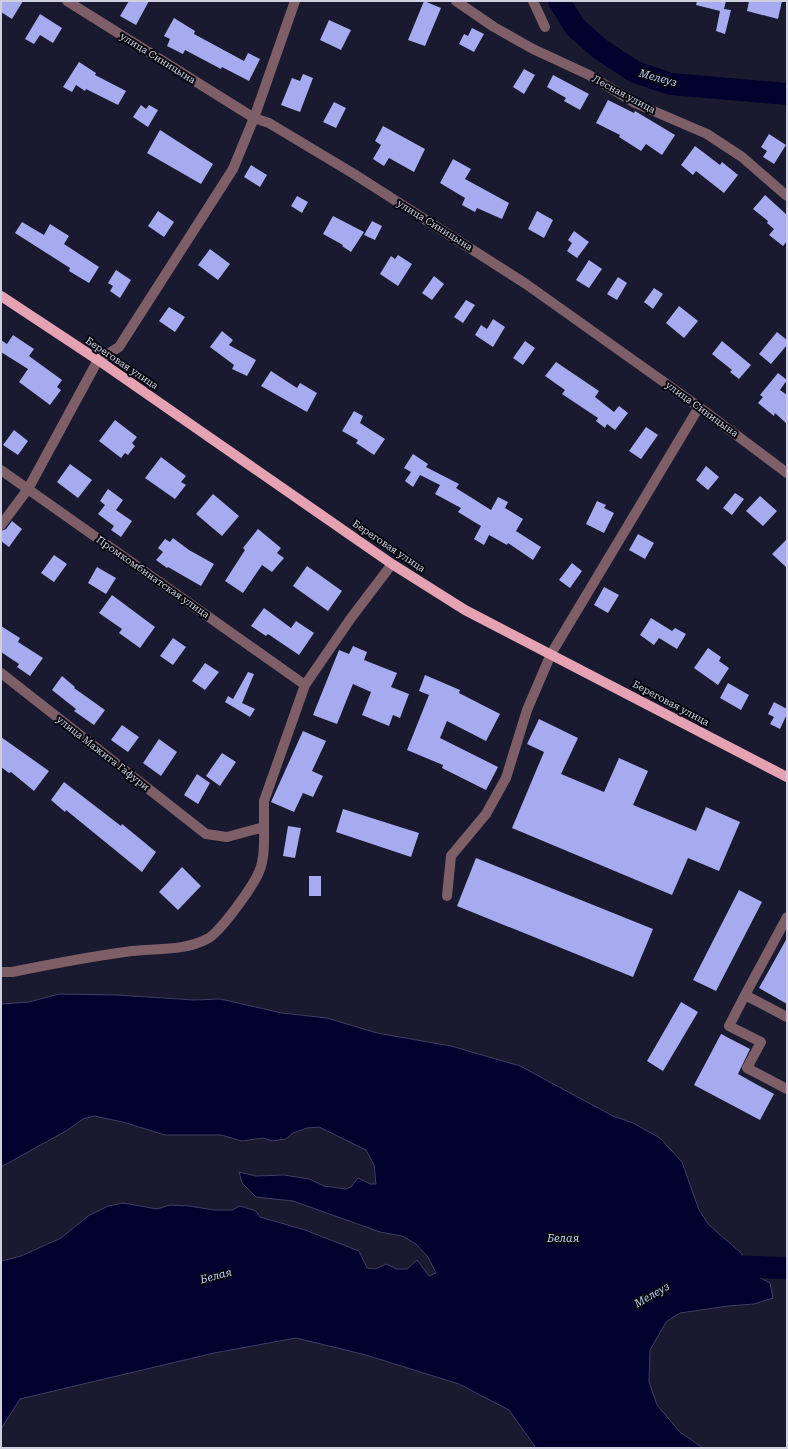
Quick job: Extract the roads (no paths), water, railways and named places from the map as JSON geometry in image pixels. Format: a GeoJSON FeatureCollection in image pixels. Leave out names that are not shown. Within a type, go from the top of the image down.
{"type":"FeatureCollection","features":[{"type":"Feature","properties":{"kind":"main road","name":"Береговая улица"},"geometry":{"type":"LineString","coordinates":[[1,296],[98,360],[392,564],[465,610],[787,777]]}},
{"type":"Feature","properties":{"kind":"street","name":"улица Синицына"},"geometry":{"type":"LineString","coordinates":[[67,1],[254,118],[269,123],[438,227],[526,284],[700,407],[787,473]]}},
{"type":"Feature","properties":{"kind":"street"},"geometry":{"type":"LineString","coordinates":[[1,525],[28,489],[98,360],[118,347],[233,169],[254,118],[296,1]]}},
{"type":"Feature","properties":{"kind":"street","name":"Лесная улица"},"geometry":{"type":"LineString","coordinates":[[456,1],[494,27],[533,49],[589,75],[635,103],[707,134],[742,157],[787,196]]}},
{"type":"Feature","properties":{"kind":"street"},"geometry":{"type":"LineString","coordinates":[[533,1],[545,28]]}},
{"type":"Feature","properties":{"kind":"street"},"geometry":{"type":"LineString","coordinates":[[447,896],[451,856],[486,814],[506,778],[527,710],[551,654],[700,407]]}},
{"type":"Feature","properties":{"kind":"street","name":"Промкомбинатская улица"},"geometry":{"type":"LineString","coordinates":[[1,470],[305,685]]}},
{"type":"Feature","properties":{"kind":"street"},"geometry":{"type":"LineString","coordinates":[[1,972],[12,972],[132,951],[191,945],[209,938],[225,922],[259,871],[263,850],[264,801],[305,685],[351,618],[392,564]]}},
{"type":"Feature","properties":{"kind":"street","name":"улица Мажита Гафури"},"geometry":{"type":"LineString","coordinates":[[1,673],[206,834],[227,837],[264,826]]}},
{"type":"Feature","properties":{"kind":"street"},"geometry":{"type":"LineString","coordinates":[[787,917],[730,1026],[761,1042],[747,1068],[787,1089]]}},
{"type":"Feature","properties":{"kind":"street"},"geometry":{"type":"LineString","coordinates":[[746,995],[787,1017]]}},
{"type":"Feature","properties":{"kind":"water","name":"Белая"},"geometry":{"type":"Polygon","coordinates":[[[59,994],[116,995],[194,1000],[220,999],[282,1013],[327,1018],[377,1033],[451,1046],[520,1066],[613,1116],[633,1123],[660,1138],[682,1162],[699,1210],[709,1225],[741,1253],[757,1276],[770,1283],[773,1298],[754,1304],[680,1313],[666,1322],[650,1350],[649,1382],[657,1405],[680,1432],[703,1448],[536,1448],[509,1410],[459,1384],[366,1355],[296,1338],[214,1353],[20,1399],[1,1429],[1,1261],[21,1256],[61,1238],[88,1216],[108,1206],[123,1203],[157,1209],[170,1205],[214,1210],[232,1210],[240,1206],[256,1211],[260,1217],[305,1230],[359,1251],[367,1268],[375,1269],[386,1264],[397,1269],[407,1269],[417,1260],[429,1276],[436,1273],[428,1257],[416,1244],[402,1236],[380,1232],[293,1201],[256,1197],[242,1183],[239,1172],[256,1176],[284,1175],[309,1179],[324,1186],[346,1189],[351,1187],[358,1178],[370,1184],[376,1184],[374,1165],[366,1150],[319,1127],[307,1128],[293,1133],[286,1139],[272,1141],[263,1138],[242,1141],[221,1135],[165,1135],[123,1122],[94,1116],[83,1119],[66,1131],[1,1167],[1,1004],[29,1002],[59,994]]]}},
{"type":"Feature","properties":{"kind":"waterway","name":"Мелеуз"},"geometry":{"type":"LineString","coordinates":[[559,1],[575,27],[600,49],[635,72],[671,84],[787,94]]}},
{"type":"Feature","properties":{"kind":"waterway","name":"Мелеуз"},"geometry":{"type":"LineString","coordinates":[[720,1266],[787,1268]]}}]}
